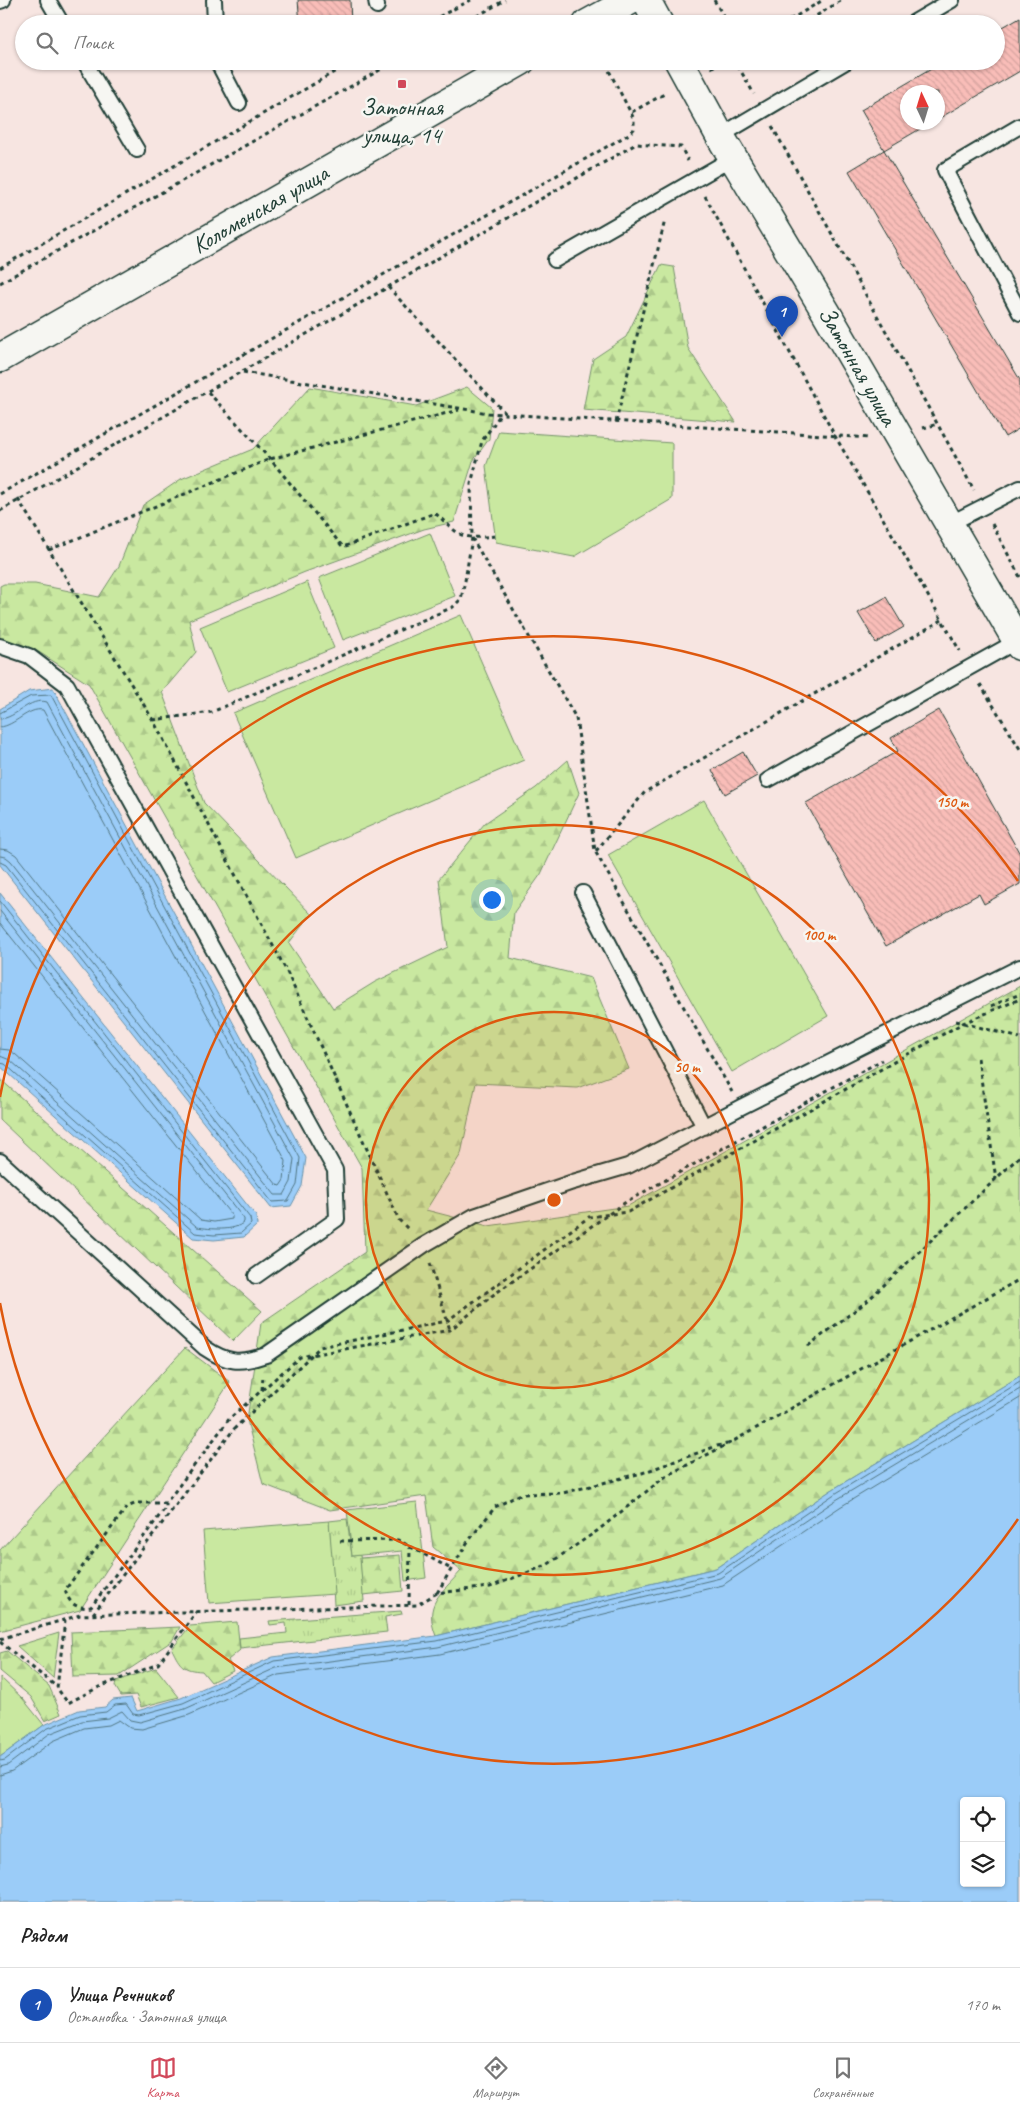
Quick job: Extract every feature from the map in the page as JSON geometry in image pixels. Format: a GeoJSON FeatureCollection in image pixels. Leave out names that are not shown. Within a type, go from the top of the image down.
{"type":"FeatureCollection","features":[{"type":"Feature","properties":{"kind":"street"},"geometry":{"type":"LineString","coordinates":[[604,15],[631,0]]}},
{"type":"Feature","properties":{"kind":"street"},"geometry":{"type":"LineString","coordinates":[[646,0],[654,15]]}},
{"type":"Feature","properties":{"kind":"street","name":"Коломенская улица"},"geometry":{"type":"LineString","coordinates":[[0,358],[505,70]]}},
{"type":"Feature","properties":{"kind":"street","name":"Затонная улица"},"geometry":{"type":"LineString","coordinates":[[684,70],[726,147],[898,434],[1018,644]]}},
{"type":"Feature","properties":{"kind":"lane"},"geometry":{"type":"LineString","coordinates":[[48,0],[57,15]]}},
{"type":"Feature","properties":{"kind":"lane"},"geometry":{"type":"LineString","coordinates":[[214,0],[215,15]]}},
{"type":"Feature","properties":{"kind":"lane"},"geometry":{"type":"LineString","coordinates":[[926,15],[952,0]]}},
{"type":"Feature","properties":{"kind":"lane"},"geometry":{"type":"LineString","coordinates":[[89,70],[136,150]]}},
{"type":"Feature","properties":{"kind":"lane"},"geometry":{"type":"LineString","coordinates":[[222,70],[240,104]]}},
{"type":"Feature","properties":{"kind":"lane"},"geometry":{"type":"LineString","coordinates":[[555,260],[697,178],[763,110],[832,70]]}},
{"type":"Feature","properties":{"kind":"lane"},"geometry":{"type":"LineString","coordinates":[[1020,126],[946,170],[1020,314]]}},
{"type":"Feature","properties":{"kind":"lane"},"geometry":{"type":"LineString","coordinates":[[949,524],[1020,488]]}},
{"type":"Feature","properties":{"kind":"lane"},"geometry":{"type":"LineString","coordinates":[[768,780],[970,668],[1018,644]]}},
{"type":"Feature","properties":{"kind":"lane"},"geometry":{"type":"LineString","coordinates":[[0,646],[29,656],[67,685],[335,1170],[337,1219],[256,1276]]}},
{"type":"Feature","properties":{"kind":"lane"},"geometry":{"type":"LineString","coordinates":[[583,893],[704,1127]]}},
{"type":"Feature","properties":{"kind":"lane"},"geometry":{"type":"LineString","coordinates":[[0,1161],[205,1348],[219,1357],[233,1361],[249,1361],[266,1355],[424,1245],[474,1216],[564,1185],[628,1166],[741,1106],[1020,967]]}},
{"type":"Feature","properties":{"kind":"path"},"geometry":{"type":"LineString","coordinates":[[442,15],[471,0]]}},
{"type":"Feature","properties":{"kind":"path"},"geometry":{"type":"LineString","coordinates":[[479,15],[505,0]]}},
{"type":"Feature","properties":{"kind":"path"},"geometry":{"type":"LineString","coordinates":[[714,0],[723,15]]}},
{"type":"Feature","properties":{"kind":"path"},"geometry":{"type":"LineString","coordinates":[[798,15],[823,0]]}},
{"type":"Feature","properties":{"kind":"path"},"geometry":{"type":"LineString","coordinates":[[818,15],[842,0]]}},
{"type":"Feature","properties":{"kind":"path"},"geometry":{"type":"LineString","coordinates":[[0,268],[337,70]]}},
{"type":"Feature","properties":{"kind":"path"},"geometry":{"type":"LineString","coordinates":[[0,283],[380,70]]}},
{"type":"Feature","properties":{"kind":"path"},"geometry":{"type":"LineString","coordinates":[[0,494],[629,134],[634,129],[634,119],[609,70]]}},
{"type":"Feature","properties":{"kind":"path"},"geometry":{"type":"LineString","coordinates":[[740,70],[938,424],[1020,577]]}},
{"type":"Feature","properties":{"kind":"path"},"geometry":{"type":"LineString","coordinates":[[0,511],[636,144],[681,147],[835,436],[970,668],[1020,749]]}},
{"type":"Feature","properties":{"kind":"path"},"geometry":{"type":"LineString","coordinates":[[616,422],[672,192]]}},
{"type":"Feature","properties":{"kind":"path"},"geometry":{"type":"LineString","coordinates":[[388,287],[506,415]]}},
{"type":"Feature","properties":{"kind":"path"},"geometry":{"type":"LineString","coordinates":[[242,372],[506,415],[871,438],[898,434],[938,424]]}},
{"type":"Feature","properties":{"kind":"path"},"geometry":{"type":"LineString","coordinates":[[208,392],[270,459],[343,548],[435,513],[461,536],[472,538],[495,536]]}},
{"type":"Feature","properties":{"kind":"path"},"geometry":{"type":"LineString","coordinates":[[49,550],[270,459],[462,409]]}},
{"type":"Feature","properties":{"kind":"path"},"geometry":{"type":"LineString","coordinates":[[153,720],[212,712],[453,607],[461,599],[472,538],[471,484],[482,441],[500,414]]}},
{"type":"Feature","properties":{"kind":"path"},"geometry":{"type":"LineString","coordinates":[[18,499],[153,720],[288,972],[399,1220],[424,1245],[450,1330]]}},
{"type":"Feature","properties":{"kind":"path"},"geometry":{"type":"LineString","coordinates":[[472,538],[576,718],[596,851],[755,1132]]}},
{"type":"Feature","properties":{"kind":"path"},"geometry":{"type":"LineString","coordinates":[[596,851],[645,792],[942,620]]}},
{"type":"Feature","properties":{"kind":"path"},"geometry":{"type":"LineString","coordinates":[[1020,994],[955,1021],[1020,1038]]}},
{"type":"Feature","properties":{"kind":"path"},"geometry":{"type":"LineString","coordinates":[[93,1614],[234,1429],[320,1347],[447,1321],[589,1217],[628,1212],[963,1023],[1020,998]]}},
{"type":"Feature","properties":{"kind":"path"},"geometry":{"type":"LineString","coordinates":[[166,1502],[137,1503],[127,1507],[65,1590],[67,1599],[72,1604],[84,1608],[91,1607],[166,1508],[166,1502],[230,1418],[300,1357],[450,1330],[493,1295],[626,1202],[887,1058]]}},
{"type":"Feature","properties":{"kind":"path"},"geometry":{"type":"LineString","coordinates":[[978,1058],[996,1179]]}},
{"type":"Feature","properties":{"kind":"path"},"geometry":{"type":"LineString","coordinates":[[808,1346],[866,1302],[1020,1156]]}},
{"type":"Feature","properties":{"kind":"path"},"geometry":{"type":"LineString","coordinates":[[0,1641],[80,1615],[417,1605],[437,1593],[490,1586],[547,1565],[597,1530],[666,1476],[730,1443],[1020,1279]]}},
{"type":"Feature","properties":{"kind":"path"},"geometry":{"type":"LineString","coordinates":[[437,1593],[467,1543],[495,1508],[521,1494],[564,1493],[642,1473],[730,1443]]}},
{"type":"Feature","properties":{"kind":"path"},"geometry":{"type":"LineString","coordinates":[[340,1541],[398,1540],[451,1569]]}},
{"type":"Feature","properties":{"kind":"path"},"geometry":{"type":"LineString","coordinates":[[409,1605],[410,1546]]}},
{"type":"Feature","properties":{"kind":"path"},"geometry":{"type":"LineString","coordinates":[[0,1641],[57,1688],[68,1703],[99,1687],[158,1664],[197,1611]]}},
{"type":"Feature","properties":{"kind":"path"},"geometry":{"type":"LineString","coordinates":[[57,1688],[65,1620]]}},
{"type":"Feature","properties":{"kind":"green space"},"geometry":{"type":"Polygon","coordinates":[[[661,265],[674,267],[688,348],[736,422],[583,410],[593,359],[626,337],[661,265]]]}},
{"type":"Feature","properties":{"kind":"green space"},"geometry":{"type":"Polygon","coordinates":[[[310,387],[416,406],[467,387],[492,408],[489,439],[473,461],[454,522],[424,529],[305,572],[189,620],[196,652],[162,692],[204,803],[311,914],[289,943],[333,1008],[375,982],[448,947],[439,879],[485,823],[536,788],[568,760],[579,793],[541,874],[514,912],[510,958],[591,978],[629,1069],[577,1088],[476,1083],[461,1154],[426,1210],[488,1226],[628,1206],[1020,986],[1020,1376],[830,1491],[716,1568],[436,1636],[433,1625],[433,1607],[441,1593],[461,1571],[433,1547],[426,1496],[330,1510],[263,1484],[247,1420],[261,1323],[365,1252],[362,1168],[89,684],[34,649],[0,650],[0,586],[4,584],[35,584],[99,597],[119,566],[143,505],[181,479],[253,449],[310,387]]]}},
{"type":"Feature","properties":{"kind":"green space"},"geometry":{"type":"Polygon","coordinates":[[[499,431],[672,443],[672,499],[574,557],[496,542],[486,466],[499,431]]]}},
{"type":"Feature","properties":{"kind":"green space"},"geometry":{"type":"Polygon","coordinates":[[[430,533],[455,596],[343,640],[319,578],[430,533]]]}},
{"type":"Feature","properties":{"kind":"green space"},"geometry":{"type":"Polygon","coordinates":[[[307,582],[334,648],[227,692],[200,627],[307,582]]]}},
{"type":"Feature","properties":{"kind":"green space"},"geometry":{"type":"Polygon","coordinates":[[[461,615],[524,760],[296,858],[233,713],[461,615]]]}},
{"type":"Feature","properties":{"kind":"green space"},"geometry":{"type":"Polygon","coordinates":[[[704,800],[828,1016],[732,1072],[608,855],[704,800]]]}},
{"type":"Feature","properties":{"kind":"green space"},"geometry":{"type":"Polygon","coordinates":[[[0,1079],[262,1311],[233,1341],[0,1120],[0,1079]]]}},
{"type":"Feature","properties":{"kind":"green space"},"geometry":{"type":"Polygon","coordinates":[[[185,1348],[230,1382],[80,1610],[0,1631],[0,1550],[185,1348]]]}},
{"type":"Feature","properties":{"kind":"green space"},"geometry":{"type":"Polygon","coordinates":[[[417,1502],[426,1578],[405,1581],[402,1551],[352,1556],[347,1510],[417,1502]]]}},
{"type":"Feature","properties":{"kind":"green space"},"geometry":{"type":"Polygon","coordinates":[[[347,1519],[352,1556],[360,1555],[364,1601],[334,1605],[329,1521],[347,1519]]]}},
{"type":"Feature","properties":{"kind":"green space"},"geometry":{"type":"Polygon","coordinates":[[[329,1521],[335,1594],[209,1603],[203,1531],[329,1521]]]}},
{"type":"Feature","properties":{"kind":"green space"},"geometry":{"type":"Polygon","coordinates":[[[400,1555],[403,1591],[363,1595],[360,1558],[400,1555]]]}},
{"type":"Feature","properties":{"kind":"green space"},"geometry":{"type":"Polygon","coordinates":[[[401,1611],[402,1614],[385,1617],[387,1632],[240,1648],[239,1638],[287,1633],[286,1623],[270,1625],[269,1621],[401,1611]]]}},
{"type":"Feature","properties":{"kind":"green space"},"geometry":{"type":"Polygon","coordinates":[[[237,1622],[240,1650],[228,1660],[233,1671],[211,1682],[202,1671],[190,1670],[177,1659],[172,1649],[190,1626],[237,1622]]]}},
{"type":"Feature","properties":{"kind":"green space"},"geometry":{"type":"Polygon","coordinates":[[[180,1627],[172,1641],[119,1676],[73,1677],[71,1632],[180,1627]]]}},
{"type":"Feature","properties":{"kind":"green space"},"geometry":{"type":"Polygon","coordinates":[[[59,1633],[53,1678],[17,1646],[59,1633]]]}},
{"type":"Feature","properties":{"kind":"green space"},"geometry":{"type":"Polygon","coordinates":[[[7,1651],[49,1686],[61,1714],[45,1721],[31,1697],[0,1671],[0,1653],[7,1651]]]}},
{"type":"Feature","properties":{"kind":"green space"},"geometry":{"type":"Polygon","coordinates":[[[156,1668],[179,1697],[141,1707],[136,1695],[121,1696],[115,1686],[116,1681],[156,1668]]]}},
{"type":"Feature","properties":{"kind":"green space"},"geometry":{"type":"Polygon","coordinates":[[[0,1677],[23,1699],[44,1725],[0,1757],[0,1677]]]}},
{"type":"Feature","properties":{"kind":"water"},"geometry":{"type":"Polygon","coordinates":[[[53,688],[306,1158],[302,1186],[291,1206],[271,1208],[0,865],[0,709],[29,691],[53,688]]]}},
{"type":"Feature","properties":{"kind":"water"},"geometry":{"type":"Polygon","coordinates":[[[0,893],[256,1216],[257,1225],[244,1237],[214,1240],[193,1238],[0,1066],[0,893]]]}},
{"type":"Feature","properties":{"kind":"water"},"geometry":{"type":"Polygon","coordinates":[[[1020,1376],[1020,1902],[0,1902],[0,1757],[44,1725],[79,1710],[105,1707],[113,1700],[131,1698],[137,1711],[181,1698],[273,1657],[436,1636],[716,1568],[830,1491],[1020,1376]]]}},
{"type":"Feature","properties":{"kind":"building"},"geometry":{"type":"Polygon","coordinates":[[[298,0],[350,0],[351,15],[299,15],[298,0]]]}},
{"type":"Feature","properties":{"kind":"building"},"geometry":{"type":"Polygon","coordinates":[[[1020,17],[1020,71],[945,115],[945,85],[904,85],[930,70],[1005,70],[1005,26],[1020,17]]]}},
{"type":"Feature","properties":{"kind":"building"},"geometry":{"type":"Polygon","coordinates":[[[900,87],[900,130],[918,130],[884,150],[861,110],[900,87]]]}},
{"type":"Feature","properties":{"kind":"building"},"geometry":{"type":"Polygon","coordinates":[[[884,150],[1020,380],[1020,428],[1005,437],[849,171],[884,150]]]}},
{"type":"Feature","properties":{"kind":"building"},"geometry":{"type":"Polygon","coordinates":[[[886,597],[904,627],[876,643],[858,613],[886,597]]]}},
{"type":"Feature","properties":{"kind":"building"},"geometry":{"type":"Polygon","coordinates":[[[939,710],[1020,854],[1020,884],[984,904],[979,894],[886,946],[806,803],[898,751],[891,738],[939,710]]]}},
{"type":"Feature","properties":{"kind":"building"},"geometry":{"type":"Polygon","coordinates":[[[743,752],[757,776],[725,794],[712,770],[743,752]]]}},
{"type":"Feature","properties":{"kind":"place","name":"Затонная улица, 14"},"geometry":{"type":"Point","coordinates":[402,84]}},
{"type":"Feature","properties":{"kind":"place","name":"Улица Речников"},"geometry":{"type":"Point","coordinates":[782,337]}}]}
